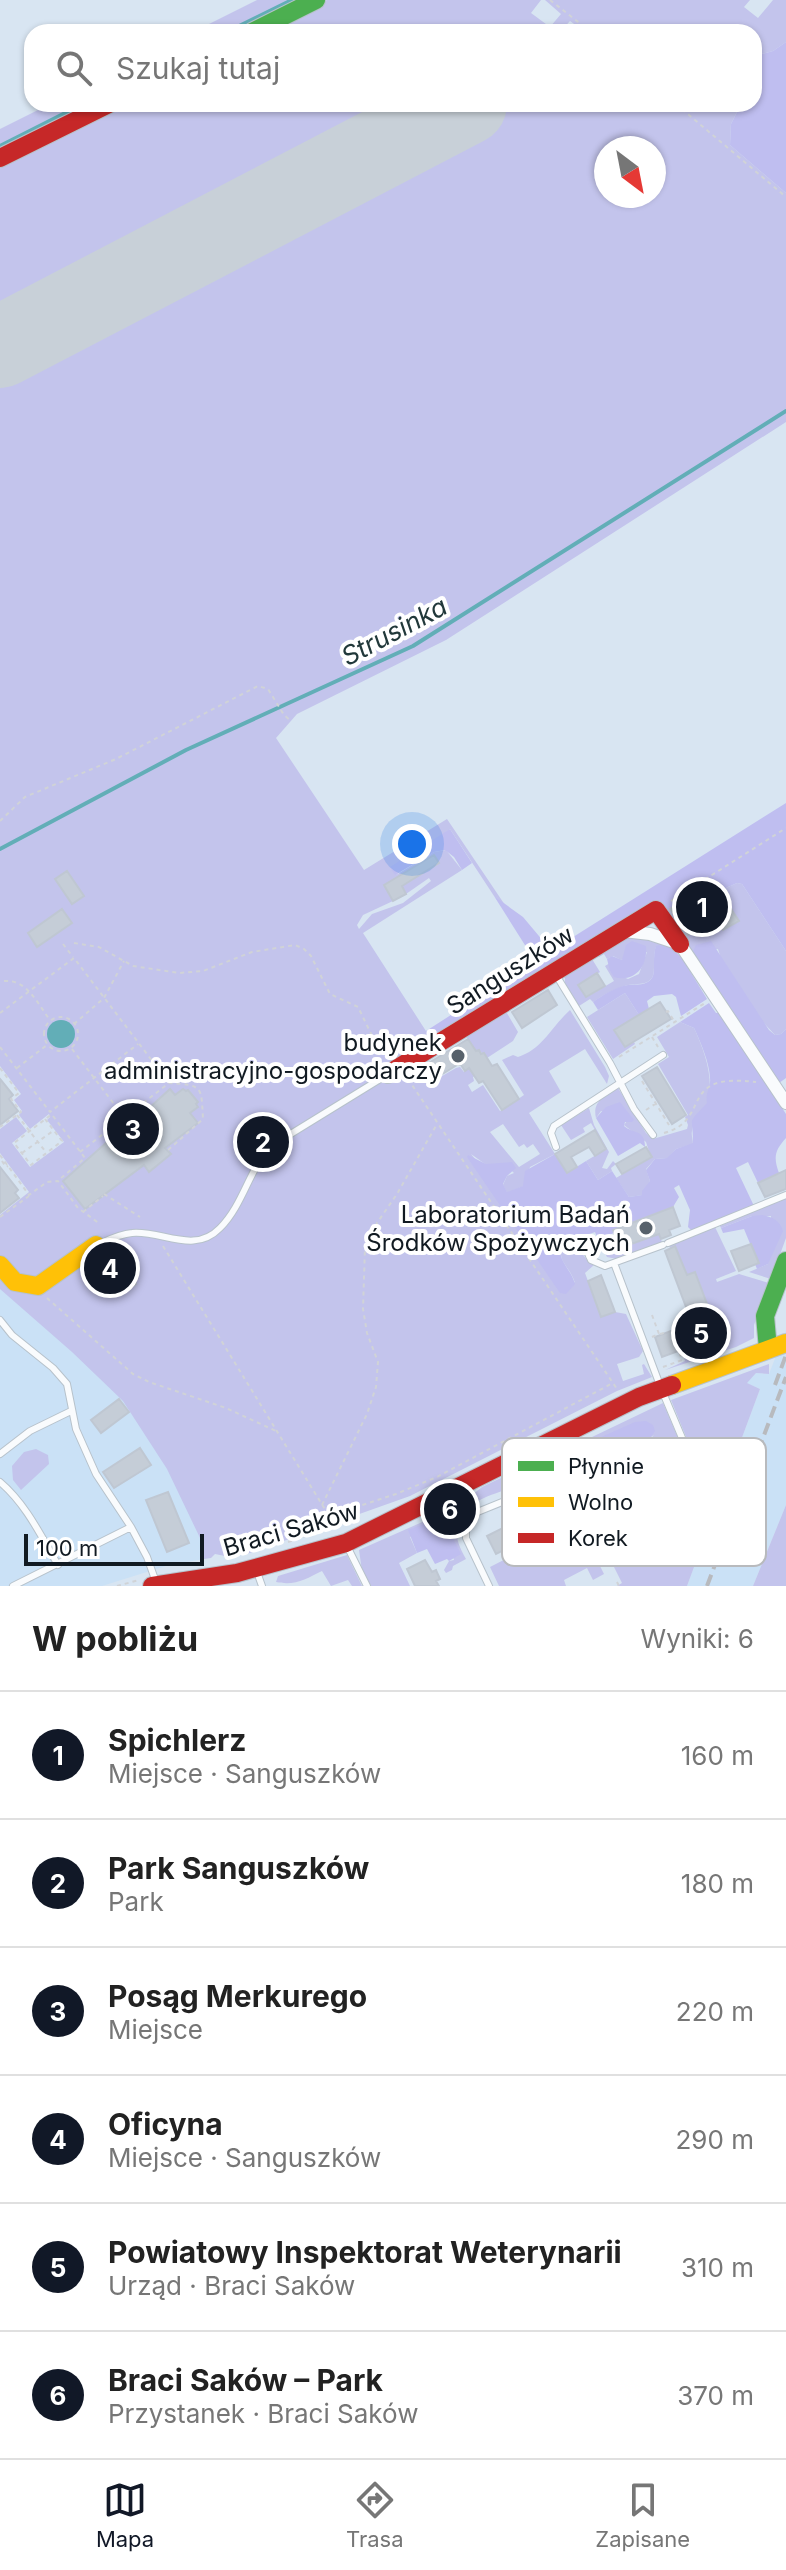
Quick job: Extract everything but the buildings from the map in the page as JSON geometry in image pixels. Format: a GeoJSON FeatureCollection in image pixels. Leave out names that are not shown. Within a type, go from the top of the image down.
{"type":"FeatureCollection","features":[{"type":"Feature","properties":{"kind":"street"},"geometry":{"type":"LineString","coordinates":[[268,24],[316,0]]}},
{"type":"Feature","properties":{"kind":"street"},"geometry":{"type":"LineString","coordinates":[[0,158],[93,112]]}},
{"type":"Feature","properties":{"kind":"street"},"geometry":{"type":"LineString","coordinates":[[656,910],[786,1103]]}},
{"type":"Feature","properties":{"kind":"street","name":"Sanguszków"},"geometry":{"type":"LineString","coordinates":[[394,1070],[656,910]]}},
{"type":"Feature","properties":{"kind":"street"},"geometry":{"type":"LineString","coordinates":[[618,931],[650,934],[680,944]]}},
{"type":"Feature","properties":{"kind":"street","name":"Sanguszków"},"geometry":{"type":"LineString","coordinates":[[38,1286],[96,1245]]}},
{"type":"Feature","properties":{"kind":"street"},"geometry":{"type":"LineString","coordinates":[[777,1346],[765,1316],[786,1261]]}},
{"type":"Feature","properties":{"kind":"street"},"geometry":{"type":"LineString","coordinates":[[0,1265],[15,1282],[38,1286]]}},
{"type":"Feature","properties":{"kind":"street","name":"Braci Saków"},"geometry":{"type":"LineString","coordinates":[[555,1438],[663,1381],[777,1346]]}},
{"type":"Feature","properties":{"kind":"street","name":"Braci Saków"},"geometry":{"type":"LineString","coordinates":[[155,1585],[259,1577],[346,1543],[502,1466]]}},
{"type":"Feature","properties":{"kind":"lane"},"geometry":{"type":"LineString","coordinates":[[554,972],[638,1115],[653,1135]]}},
{"type":"Feature","properties":{"kind":"lane"},"geometry":{"type":"LineString","coordinates":[[556,1147],[551,1133],[554,1126],[663,1055]]}},
{"type":"Feature","properties":{"kind":"lane","name":"Sanguszków"},"geometry":{"type":"LineString","coordinates":[[96,1245],[131,1233],[187,1241],[220,1229],[268,1148],[394,1070]]}},
{"type":"Feature","properties":{"kind":"lane"},"geometry":{"type":"LineString","coordinates":[[585,1247],[591,1260],[605,1266],[786,1195]]}},
{"type":"Feature","properties":{"kind":"lane"},"geometry":{"type":"LineString","coordinates":[[614,1263],[663,1381],[683,1438]]}},
{"type":"Feature","properties":{"kind":"lane"},"geometry":{"type":"LineString","coordinates":[[0,1320],[12,1335],[53,1368],[67,1384],[71,1411],[96,1474],[147,1557],[155,1585]]}},
{"type":"Feature","properties":{"kind":"lane"},"geometry":{"type":"LineString","coordinates":[[0,1454],[30,1431],[71,1411]]}},
{"type":"Feature","properties":{"kind":"lane"},"geometry":{"type":"LineString","coordinates":[[0,1482],[15,1495],[58,1565]]}},
{"type":"Feature","properties":{"kind":"lane"},"geometry":{"type":"LineString","coordinates":[[489,1586],[466,1538],[466,1523],[475,1513],[502,1502]]}},
{"type":"Feature","properties":{"kind":"lane"},"geometry":{"type":"LineString","coordinates":[[13,1586],[131,1527]]}},
{"type":"Feature","properties":{"kind":"lane"},"geometry":{"type":"LineString","coordinates":[[346,1543],[367,1586]]}},
{"type":"Feature","properties":{"kind":"path"},"geometry":{"type":"LineString","coordinates":[[550,0],[581,24]]}},
{"type":"Feature","properties":{"kind":"path"},"geometry":{"type":"LineString","coordinates":[[685,112],[786,197]]}},
{"type":"Feature","properties":{"kind":"path"},"geometry":{"type":"LineString","coordinates":[[0,821],[25,797],[72,780],[258,686],[268,689],[291,721]]}},
{"type":"Feature","properties":{"kind":"path"},"geometry":{"type":"LineString","coordinates":[[656,910],[786,828]]}},
{"type":"Feature","properties":{"kind":"path"},"geometry":{"type":"LineString","coordinates":[[74,943],[99,947],[133,966],[154,971],[203,971],[252,952],[295,945],[304,949],[330,994],[358,1007],[377,1046],[437,1124],[620,1393]]}},
{"type":"Feature","properties":{"kind":"path"},"geometry":{"type":"LineString","coordinates":[[63,944],[169,1083]]}},
{"type":"Feature","properties":{"kind":"path"},"geometry":{"type":"LineString","coordinates":[[0,1013],[74,958]]}},
{"type":"Feature","properties":{"kind":"path"},"geometry":{"type":"LineString","coordinates":[[74,1024],[104,998],[124,960]]}},
{"type":"Feature","properties":{"kind":"path"},"geometry":{"type":"LineString","coordinates":[[4,981],[19,982],[51,1021]]}},
{"type":"Feature","properties":{"kind":"path"},"geometry":{"type":"LineString","coordinates":[[610,1063],[652,1037],[662,1027],[709,1000]]}},
{"type":"Feature","properties":{"kind":"path"},"geometry":{"type":"LineString","coordinates":[[666,1012],[675,1022]]}},
{"type":"Feature","properties":{"kind":"path"},"geometry":{"type":"LineString","coordinates":[[63,1018],[74,1024],[78,1033],[71,1048],[56,1050],[47,1044],[44,1033],[51,1021],[63,1018]]}},
{"type":"Feature","properties":{"kind":"path"},"geometry":{"type":"LineString","coordinates":[[652,1037],[663,1055]]}},
{"type":"Feature","properties":{"kind":"path"},"geometry":{"type":"LineString","coordinates":[[636,1040],[639,1045]]}},
{"type":"Feature","properties":{"kind":"path"},"geometry":{"type":"LineString","coordinates":[[45,1119],[62,1141],[31,1165],[14,1143],[139,1043]]}},
{"type":"Feature","properties":{"kind":"path"},"geometry":{"type":"LineString","coordinates":[[16,1068],[47,1044]]}},
{"type":"Feature","properties":{"kind":"path"},"geometry":{"type":"LineString","coordinates":[[0,1047],[85,1158],[58,1181],[47,1182],[1,1215]]}},
{"type":"Feature","properties":{"kind":"path"},"geometry":{"type":"LineString","coordinates":[[71,1048],[124,1117]]}},
{"type":"Feature","properties":{"kind":"path"},"geometry":{"type":"LineString","coordinates":[[0,1068],[19,1093],[11,1099],[21,1112],[0,1127]]}},
{"type":"Feature","properties":{"kind":"path"},"geometry":{"type":"LineString","coordinates":[[636,1072],[669,1125]]}},
{"type":"Feature","properties":{"kind":"path"},"geometry":{"type":"LineString","coordinates":[[653,1135],[681,1127],[689,1118],[702,1090],[710,1085],[734,1080],[774,1084]]}},
{"type":"Feature","properties":{"kind":"path"},"geometry":{"type":"LineString","coordinates":[[80,1152],[169,1083],[191,1084],[202,1094],[203,1119],[167,1151]]}},
{"type":"Feature","properties":{"kind":"path"},"geometry":{"type":"LineString","coordinates":[[638,1115],[657,1103]]}},
{"type":"Feature","properties":{"kind":"path"},"geometry":{"type":"LineString","coordinates":[[124,1139],[140,1128],[129,1114]]}},
{"type":"Feature","properties":{"kind":"path"},"geometry":{"type":"LineString","coordinates":[[17,1115],[47,1153]]}},
{"type":"Feature","properties":{"kind":"path"},"geometry":{"type":"LineString","coordinates":[[120,1121],[130,1134]]}},
{"type":"Feature","properties":{"kind":"path"},"geometry":{"type":"LineString","coordinates":[[322,1505],[367,1414],[376,1387],[378,1362],[367,1333],[363,1309],[365,1247],[437,1124]]}},
{"type":"Feature","properties":{"kind":"path"},"geometry":{"type":"LineString","coordinates":[[22,1154],[53,1130]]}},
{"type":"Feature","properties":{"kind":"path"},"geometry":{"type":"LineString","coordinates":[[0,1155],[29,1195]]}},
{"type":"Feature","properties":{"kind":"path"},"geometry":{"type":"LineString","coordinates":[[2,1161],[8,1166]]}},
{"type":"Feature","properties":{"kind":"path"},"geometry":{"type":"LineString","coordinates":[[58,1181],[83,1212],[100,1224]]}},
{"type":"Feature","properties":{"kind":"path"},"geometry":{"type":"LineString","coordinates":[[83,1212],[104,1195],[140,1217]]}},
{"type":"Feature","properties":{"kind":"path"},"geometry":{"type":"LineString","coordinates":[[156,1235],[335,1526]]}},
{"type":"Feature","properties":{"kind":"path"},"geometry":{"type":"LineString","coordinates":[[38,1286],[55,1307],[86,1330],[133,1374],[226,1408],[277,1432]]}},
{"type":"Feature","properties":{"kind":"path"},"geometry":{"type":"LineString","coordinates":[[652,1315],[659,1334]]}},
{"type":"Feature","properties":{"kind":"path"},"geometry":{"type":"LineString","coordinates":[[644,1341],[668,1332]]}},
{"type":"Feature","properties":{"kind":"path"},"geometry":{"type":"LineString","coordinates":[[663,1381],[662,1367],[682,1360],[679,1351]]}},
{"type":"Feature","properties":{"kind":"path"},"geometry":{"type":"LineString","coordinates":[[510,1438],[612,1383]]}},
{"type":"Feature","properties":{"kind":"path"},"geometry":{"type":"LineString","coordinates":[[330,1516],[437,1477],[502,1442]]}},
{"type":"Feature","properties":{"kind":"path"},"geometry":{"type":"LineString","coordinates":[[287,1542],[361,1517]]}},
{"type":"Feature","properties":{"kind":"shaded area"},"geometry":{"type":"Polygon","coordinates":[[[257,0],[306,0],[257,24],[209,24],[257,0]]]}},
{"type":"Feature","properties":{"kind":"shaded area"},"geometry":{"type":"Polygon","coordinates":[[[327,0],[541,0],[531,13],[546,24],[279,24],[327,0]]]}},
{"type":"Feature","properties":{"kind":"shaded area"},"geometry":{"type":"Polygon","coordinates":[[[545,0],[750,0],[744,7],[758,18],[773,0],[786,0],[786,42],[762,54],[762,24],[574,24],[570,21],[567,24],[553,24],[561,14],[545,0]]]}},
{"type":"Feature","properties":{"kind":"shaded area"},"geometry":{"type":"Polygon","coordinates":[[[786,42],[786,193],[730,145],[731,124],[737,112],[762,112],[762,54],[786,42]]]}},
{"type":"Feature","properties":{"kind":"shaded area"},"geometry":{"type":"Polygon","coordinates":[[[34,112],[82,112],[0,153],[0,129],[34,112]]]}},
{"type":"Feature","properties":{"kind":"shaded area"},"geometry":{"type":"Polygon","coordinates":[[[103,112],[737,112],[731,124],[730,145],[786,193],[786,422],[446,640],[297,714],[276,738],[364,870],[447,819],[505,905],[494,896],[450,829],[396,875],[434,852],[446,850],[462,870],[363,933],[433,1042],[416,1063],[427,1078],[432,1074],[422,1059],[437,1079],[456,1068],[460,1067],[464,1072],[479,1063],[483,1070],[468,1085],[472,1092],[483,1085],[500,1111],[524,1095],[502,1060],[534,1049],[570,1010],[605,1067],[609,1076],[607,1084],[585,1049],[549,1071],[561,1092],[529,1113],[555,1154],[530,1167],[524,1186],[507,1193],[503,1185],[507,1176],[514,1173],[505,1164],[485,1164],[471,1154],[575,1283],[561,1256],[570,1241],[594,1265],[585,1273],[601,1316],[615,1312],[626,1314],[643,1351],[639,1357],[617,1364],[623,1381],[644,1374],[644,1364],[652,1377],[617,1391],[524,1438],[502,1438],[502,1449],[410,1496],[247,1554],[230,1557],[215,1554],[204,1559],[201,1540],[167,1469],[123,1401],[0,1289],[0,1215],[29,1192],[0,1153],[0,1129],[16,1117],[27,1131],[12,1143],[30,1167],[64,1142],[47,1120],[49,1114],[30,1129],[19,1115],[22,1111],[14,1100],[21,1094],[0,1066],[0,164],[103,112]],[[439,863],[384,885],[393,901],[363,915],[357,925],[359,929],[372,914],[403,903],[431,881],[429,878],[406,894],[402,886],[439,863]],[[503,1124],[490,1132],[519,1167],[540,1154],[533,1144],[527,1148],[524,1144],[519,1147],[503,1124]]]}},
{"type":"Feature","properties":{"kind":"shaded area"},"geometry":{"type":"Polygon","coordinates":[[[786,803],[786,951],[742,884],[737,883],[719,891],[712,883],[666,912],[657,901],[433,1042],[426,1031],[535,961],[494,896],[523,917],[544,942],[562,944],[786,803]]]}},
{"type":"Feature","properties":{"kind":"shaded area"},"geometry":{"type":"Polygon","coordinates":[[[450,829],[472,863],[462,870],[445,850],[434,852],[395,875],[390,867],[450,829]]]}},
{"type":"Feature","properties":{"kind":"shaded area"},"geometry":{"type":"Polygon","coordinates":[[[737,883],[742,884],[786,951],[786,1029],[781,1034],[775,1035],[762,1021],[721,959],[718,949],[692,953],[666,912],[670,909],[688,935],[697,930],[694,925],[714,914],[724,930],[739,921],[719,891],[737,883]]]}},
{"type":"Feature","properties":{"kind":"shaded area"},"geometry":{"type":"Polygon","coordinates":[[[630,937],[666,943],[656,947],[650,981],[619,988],[579,1006],[565,983],[565,969],[589,954],[600,972],[579,985],[587,997],[614,981],[605,966],[610,963],[610,971],[628,979],[639,974],[647,952],[621,960],[613,956],[607,959],[604,954],[599,957],[595,950],[630,937]]]}},
{"type":"Feature","properties":{"kind":"shaded area"},"geometry":{"type":"Polygon","coordinates":[[[632,941],[646,946],[642,966],[628,978],[614,977],[607,959],[612,956],[622,960],[626,945],[632,941]]]}},
{"type":"Feature","properties":{"kind":"shaded area"},"geometry":{"type":"Polygon","coordinates":[[[711,941],[769,1030],[775,1035],[786,1029],[786,1078],[779,1083],[692,953],[696,945],[711,941]]]}},
{"type":"Feature","properties":{"kind":"shaded area"},"geometry":{"type":"Polygon","coordinates":[[[666,943],[682,958],[707,999],[681,1016],[676,997],[672,994],[654,996],[647,1001],[649,1009],[639,1015],[625,993],[598,1010],[593,1002],[605,994],[623,986],[650,981],[656,946],[666,943]]]}},
{"type":"Feature","properties":{"kind":"shaded area"},"geometry":{"type":"Polygon","coordinates":[[[625,993],[639,1015],[615,1030],[625,1047],[635,1044],[613,1059],[587,1017],[625,993]]]}},
{"type":"Feature","properties":{"kind":"shaded area"},"geometry":{"type":"Polygon","coordinates":[[[709,1003],[719,1013],[786,1114],[786,1138],[776,1154],[779,1173],[758,1183],[748,1162],[736,1168],[754,1206],[692,1231],[688,1227],[690,1210],[679,1185],[674,1188],[679,1197],[673,1207],[614,1229],[614,1233],[598,1239],[595,1232],[571,1241],[562,1248],[561,1253],[575,1284],[566,1294],[560,1293],[468,1155],[486,1164],[512,1162],[516,1168],[503,1184],[507,1192],[523,1186],[525,1171],[555,1154],[567,1173],[586,1161],[598,1180],[612,1171],[629,1197],[642,1195],[650,1181],[646,1170],[655,1159],[667,1158],[676,1149],[693,1143],[692,1121],[707,1103],[710,1078],[704,1053],[694,1028],[680,1022],[709,1003]]]}},
{"type":"Feature","properties":{"kind":"shaded area"},"geometry":{"type":"Polygon","coordinates":[[[504,1008],[518,1032],[513,1041],[487,1058],[479,1050],[476,1051],[466,1036],[504,1008]]]}},
{"type":"Feature","properties":{"kind":"shaded area"},"geometry":{"type":"Polygon","coordinates":[[[61,1020],[71,1024],[75,1034],[71,1044],[61,1048],[51,1044],[47,1034],[51,1024],[61,1020]]]}},
{"type":"Feature","properties":{"kind":"shaded area"},"geometry":{"type":"Polygon","coordinates":[[[680,1022],[694,1028],[702,1046],[709,1075],[708,1103],[693,1127],[693,1144],[676,1149],[668,1158],[655,1159],[646,1169],[650,1181],[643,1195],[629,1197],[616,1178],[651,1157],[646,1142],[624,1125],[633,1120],[601,1111],[596,1118],[596,1107],[618,1088],[653,1139],[687,1129],[685,1117],[688,1115],[658,1064],[669,1057],[657,1037],[680,1022]]]}},
{"type":"Feature","properties":{"kind":"shaded area"},"geometry":{"type":"Polygon","coordinates":[[[620,1102],[634,1120],[625,1122],[624,1126],[643,1137],[645,1147],[640,1143],[618,1156],[596,1118],[606,1107],[620,1102]]]}},
{"type":"Feature","properties":{"kind":"shaded area"},"geometry":{"type":"Polygon","coordinates":[[[589,1108],[594,1125],[609,1152],[602,1168],[607,1169],[613,1161],[616,1164],[612,1171],[598,1180],[586,1161],[606,1149],[591,1123],[583,1128],[585,1132],[571,1140],[561,1125],[589,1108]]]}},
{"type":"Feature","properties":{"kind":"shaded area"},"geometry":{"type":"Polygon","coordinates":[[[786,1198],[786,1238],[771,1279],[749,1272],[768,1264],[771,1216],[752,1216],[720,1226],[786,1198]]]}},
{"type":"Feature","properties":{"kind":"shaded area"},"geometry":{"type":"Polygon","coordinates":[[[762,1215],[775,1220],[783,1231],[768,1264],[757,1269],[755,1264],[758,1263],[744,1229],[723,1233],[721,1228],[762,1215]]]}},
{"type":"Feature","properties":{"kind":"shaded area"},"geometry":{"type":"Polygon","coordinates":[[[715,1227],[736,1271],[716,1279],[717,1282],[739,1274],[769,1283],[754,1325],[754,1338],[665,1370],[685,1361],[682,1350],[711,1338],[675,1246],[670,1248],[669,1245],[715,1227]]]}},
{"type":"Feature","properties":{"kind":"shaded area"},"geometry":{"type":"Polygon","coordinates":[[[659,1234],[662,1242],[617,1259],[607,1257],[600,1244],[616,1238],[620,1248],[659,1234]]]}},
{"type":"Feature","properties":{"kind":"shaded area"},"geometry":{"type":"Polygon","coordinates":[[[0,1279],[124,1394],[167,1456],[201,1540],[204,1559],[166,1566],[102,1586],[0,1586],[0,1279]]]}},
{"type":"Feature","properties":{"kind":"shaded area"},"geometry":{"type":"Polygon","coordinates":[[[786,1330],[786,1505],[766,1554],[766,1438],[742,1438],[760,1389],[746,1383],[756,1373],[769,1374],[786,1330]]]}},
{"type":"Feature","properties":{"kind":"shaded area"},"geometry":{"type":"Polygon","coordinates":[[[769,1364],[769,1374],[756,1373],[747,1383],[760,1389],[742,1438],[686,1438],[671,1400],[769,1364]]]}},
{"type":"Feature","properties":{"kind":"shaded area"},"geometry":{"type":"Polygon","coordinates":[[[663,1403],[678,1438],[651,1438],[654,1435],[649,1438],[590,1438],[663,1403]]]}},
{"type":"Feature","properties":{"kind":"shaded area"},"geometry":{"type":"Polygon","coordinates":[[[646,1421],[653,1425],[655,1431],[650,1438],[599,1438],[635,1422],[646,1421]]]}},
{"type":"Feature","properties":{"kind":"shaded area"},"geometry":{"type":"Polygon","coordinates":[[[36,1449],[48,1455],[49,1464],[21,1490],[13,1480],[12,1466],[24,1452],[36,1449]]]}},
{"type":"Feature","properties":{"kind":"shaded area"},"geometry":{"type":"Polygon","coordinates":[[[502,1477],[502,1492],[473,1504],[463,1513],[457,1525],[458,1540],[466,1559],[446,1573],[444,1570],[449,1561],[454,1560],[442,1517],[410,1537],[417,1553],[399,1563],[410,1586],[370,1586],[362,1571],[359,1550],[445,1512],[447,1515],[482,1487],[502,1477]]]}},
{"type":"Feature","properties":{"kind":"shaded area"},"geometry":{"type":"Polygon","coordinates":[[[786,1505],[786,1586],[753,1586],[761,1566],[766,1566],[766,1554],[786,1505]]]}},
{"type":"Feature","properties":{"kind":"shaded area"},"geometry":{"type":"Polygon","coordinates":[[[442,1517],[461,1554],[435,1564],[427,1549],[417,1553],[408,1530],[442,1517]]]}},
{"type":"Feature","properties":{"kind":"shaded area"},"geometry":{"type":"Polygon","coordinates":[[[347,1555],[362,1586],[352,1586],[348,1580],[331,1586],[322,1571],[295,1582],[276,1582],[278,1576],[347,1555]]]}},
{"type":"Feature","properties":{"kind":"shaded area"},"geometry":{"type":"Polygon","coordinates":[[[502,1561],[502,1566],[600,1566],[604,1574],[593,1580],[587,1568],[564,1580],[566,1586],[499,1586],[490,1567],[502,1561]]]}},
{"type":"Feature","properties":{"kind":"shaded area"},"geometry":{"type":"Polygon","coordinates":[[[614,1566],[694,1566],[687,1586],[617,1586],[622,1583],[614,1566]]]}},
{"type":"Feature","properties":{"kind":"shaded area"},"geometry":{"type":"Polygon","coordinates":[[[694,1566],[761,1566],[753,1586],[687,1586],[694,1566]]]}},
{"type":"Feature","properties":{"kind":"waterway"},"geometry":{"type":"LineString","coordinates":[[243,24],[292,0]]}},
{"type":"Feature","properties":{"kind":"waterway"},"geometry":{"type":"LineString","coordinates":[[0,146],[67,112]]}},
{"type":"Feature","properties":{"kind":"waterway","name":"Strusinka"},"geometry":{"type":"LineString","coordinates":[[0,849],[186,750],[413,646],[786,411]]}},
{"type":"Feature","properties":{"kind":"runway"},"geometry":{"type":"LineString","coordinates":[[0,347],[451,112]]}},
{"type":"Feature","properties":{"kind":"railway"},"geometry":{"type":"LineString","coordinates":[[775,1385],[786,1355]]}},
{"type":"Feature","properties":{"kind":"railway"},"geometry":{"type":"LineString","coordinates":[[763,1438],[786,1377]]}},
{"type":"Feature","properties":{"kind":"railway"},"geometry":{"type":"LineString","coordinates":[[707,1586],[715,1566]]}},
{"type":"Feature","properties":{"kind":"traffic: fast"},"geometry":{"type":"LineString","coordinates":[[268,24],[316,0]]}},
{"type":"Feature","properties":{"kind":"traffic: fast"},"geometry":{"type":"LineString","coordinates":[[768,1349],[765,1316],[786,1261]]}},
{"type":"Feature","properties":{"kind":"traffic: slow"},"geometry":{"type":"LineString","coordinates":[[0,1265],[15,1282],[38,1286],[96,1245]]}},
{"type":"Feature","properties":{"kind":"traffic: slow"},"geometry":{"type":"LineString","coordinates":[[672,1385],[786,1343]]}},
{"type":"Feature","properties":{"kind":"traffic: jam"},"geometry":{"type":"LineString","coordinates":[[0,158],[93,112]]}},
{"type":"Feature","properties":{"kind":"traffic: jam"},"geometry":{"type":"LineString","coordinates":[[388,1074],[656,910],[680,944]]}},
{"type":"Feature","properties":{"kind":"traffic: jam"},"geometry":{"type":"LineString","coordinates":[[557,1438],[639,1397],[672,1385]]}},
{"type":"Feature","properties":{"kind":"traffic: jam"},"geometry":{"type":"LineString","coordinates":[[152,1586],[237,1573],[346,1543],[502,1465]]}},
{"type":"Feature","properties":{"kind":"place","name":"Spichlerz"},"geometry":{"type":"Point","coordinates":[702,907]}},
{"type":"Feature","properties":{"kind":"place","name":"budynek administracyjno-gospodarczy"},"geometry":{"type":"Point","coordinates":[458,1056]}},
{"type":"Feature","properties":{"kind":"place","name":"Posąg Merkurego"},"geometry":{"type":"Point","coordinates":[133,1129]}},
{"type":"Feature","properties":{"kind":"place","name":"Park Sanguszków"},"geometry":{"type":"Point","coordinates":[263,1142]}},
{"type":"Feature","properties":{"kind":"place","name":"Laboratorium Badań Środków Spożywczych"},"geometry":{"type":"Point","coordinates":[646,1228]}},
{"type":"Feature","properties":{"kind":"place","name":"Oficyna"},"geometry":{"type":"Point","coordinates":[110,1268]}},
{"type":"Feature","properties":{"kind":"place","name":"Powiatowy Inspektorat Weterynarii"},"geometry":{"type":"Point","coordinates":[701,1333]}},
{"type":"Feature","properties":{"kind":"place","name":"Braci Saków – Park"},"geometry":{"type":"Point","coordinates":[450,1509]}}]}
